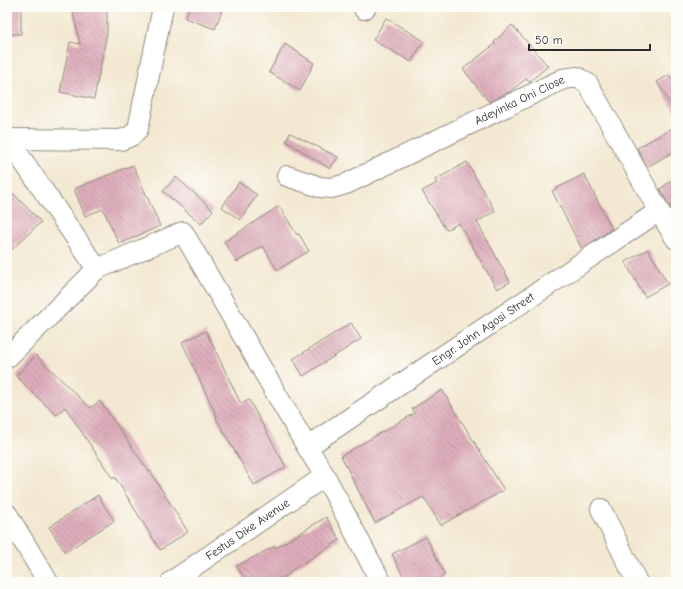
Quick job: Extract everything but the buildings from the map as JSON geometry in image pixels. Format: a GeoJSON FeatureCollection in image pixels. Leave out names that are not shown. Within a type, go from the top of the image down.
{"type":"FeatureCollection","features":[{"type":"Feature","properties":{"kind":"street"},"geometry":{"type":"LineString","coordinates":[[8,139],[121,140],[131,136],[138,129],[163,7]]}},
{"type":"Feature","properties":{"kind":"street","name":"Adeyinka Oni Close"},"geometry":{"type":"LineString","coordinates":[[287,176],[320,187],[332,188],[346,184],[563,79],[577,77],[588,84],[676,239]]}},
{"type":"Feature","properties":{"kind":"street"},"geometry":{"type":"LineString","coordinates":[[8,139],[97,269]]}},
{"type":"Feature","properties":{"kind":"street","name":"Engr. John Agosi Street"},"geometry":{"type":"LineString","coordinates":[[307,447],[659,211]]}},
{"type":"Feature","properties":{"kind":"street"},"geometry":{"type":"LineString","coordinates":[[7,358],[97,269],[183,232],[325,476],[381,582]]}},
{"type":"Feature","properties":{"kind":"street","name":"Festus Dike Avenue"},"geometry":{"type":"LineString","coordinates":[[171,582],[325,476]]}},
{"type":"Feature","properties":{"kind":"street"},"geometry":{"type":"LineString","coordinates":[[601,509],[637,582]]}},
{"type":"Feature","properties":{"kind":"street"},"geometry":{"type":"LineString","coordinates":[[7,514],[48,582]]}}]}
